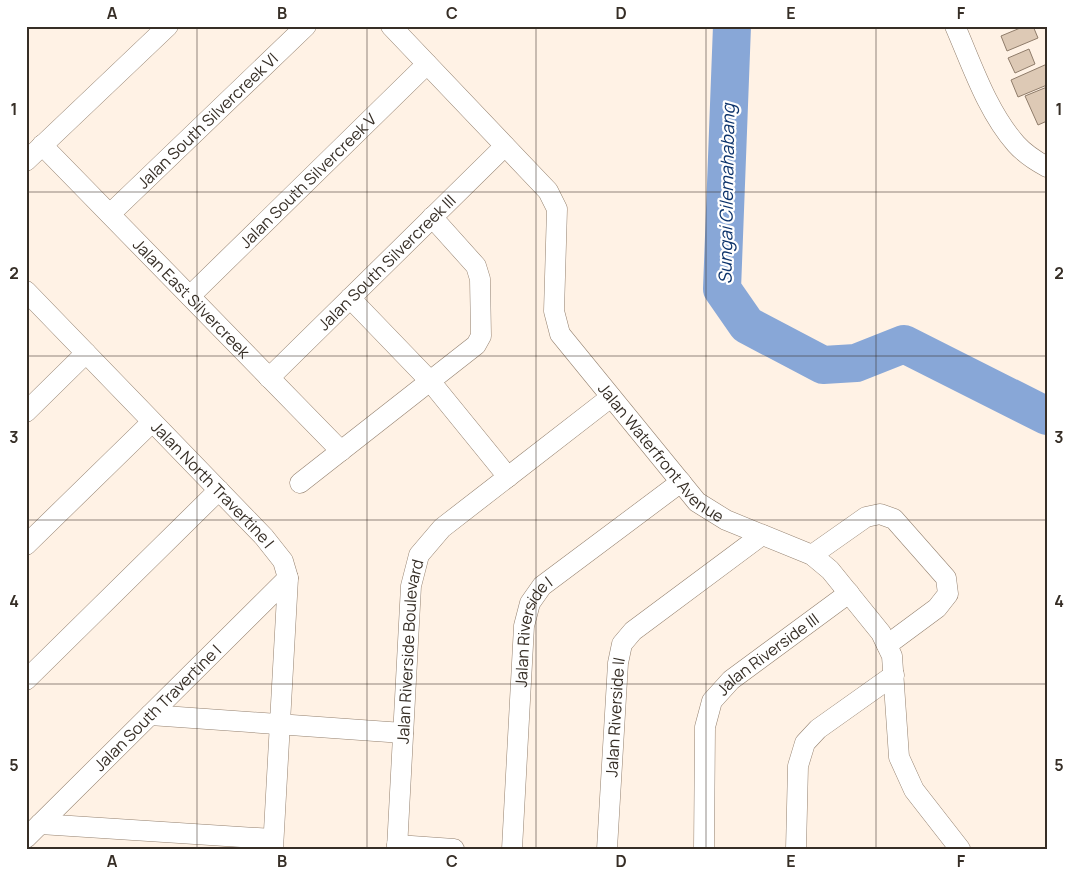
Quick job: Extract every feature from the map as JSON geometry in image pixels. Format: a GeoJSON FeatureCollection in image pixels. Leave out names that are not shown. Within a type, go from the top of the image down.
{"type":"FeatureCollection","features":[{"type":"Feature","properties":{"kind":"street"},"geometry":{"type":"LineString","coordinates":[[26,161],[168,26]]}},
{"type":"Feature","properties":{"kind":"street","name":"Jalan South Silvercreek VI"},"geometry":{"type":"LineString","coordinates":[[110,214],[306,26]]}},
{"type":"Feature","properties":{"kind":"street","name":"Jalan Waterfront Avenue"},"geometry":{"type":"LineString","coordinates":[[391,26],[548,191],[557,209],[554,311],[560,334],[697,502],[726,520],[812,555],[830,570],[881,633],[892,656],[900,757],[914,790],[960,849]]}},
{"type":"Feature","properties":{"kind":"street"},"geometry":{"type":"LineString","coordinates":[[955,26],[988,101],[1000,123],[1017,145],[1047,167]]}},
{"type":"Feature","properties":{"kind":"street","name":"Jalan South Silvercreek V"},"geometry":{"type":"LineString","coordinates":[[190,296],[427,64]]}},
{"type":"Feature","properties":{"kind":"street","name":"Jalan East Silvercreek"},"geometry":{"type":"LineString","coordinates":[[42,145],[341,451]]}},
{"type":"Feature","properties":{"kind":"street","name":"Jalan South Silvercreek III"},"geometry":{"type":"LineString","coordinates":[[269,378],[505,146]]}},
{"type":"Feature","properties":{"kind":"street"},"geometry":{"type":"LineString","coordinates":[[300,483],[476,345],[481,336],[480,279],[476,266],[432,217]]}},
{"type":"Feature","properties":{"kind":"street","name":"Jalan North Travertine I"},"geometry":{"type":"LineString","coordinates":[[26,291],[264,537],[284,561],[288,578],[273,844]]}},
{"type":"Feature","properties":{"kind":"street"},"geometry":{"type":"LineString","coordinates":[[350,298],[430,381],[508,477]]}},
{"type":"Feature","properties":{"kind":"street"},"geometry":{"type":"LineString","coordinates":[[26,412],[86,353]]}},
{"type":"Feature","properties":{"kind":"street","name":"Jalan Riverside Boulevard"},"geometry":{"type":"LineString","coordinates":[[397,847],[411,586],[420,555],[442,528],[611,397]]}},
{"type":"Feature","properties":{"kind":"street"},"geometry":{"type":"LineString","coordinates":[[26,545],[152,422]]}},
{"type":"Feature","properties":{"kind":"street","name":"Jalan Riverside I"},"geometry":{"type":"LineString","coordinates":[[512,849],[524,626],[530,603],[542,586],[681,482]]}},
{"type":"Feature","properties":{"kind":"street"},"geometry":{"type":"LineString","coordinates":[[26,680],[219,490]]}},
{"type":"Feature","properties":{"kind":"street"},"geometry":{"type":"LineString","coordinates":[[812,555],[866,517],[880,514],[894,519],[946,578],[948,594],[937,608],[887,645]]}},
{"type":"Feature","properties":{"kind":"street","name":"Jalan Riverside II"},"geometry":{"type":"LineString","coordinates":[[607,849],[618,663],[622,644],[633,631],[762,535]]}},
{"type":"Feature","properties":{"kind":"street","name":"Jalan South Travertine I"},"geometry":{"type":"LineString","coordinates":[[33,831],[288,578]]}},
{"type":"Feature","properties":{"kind":"street","name":"Jalan Riverside III"},"geometry":{"type":"LineString","coordinates":[[704,849],[705,727],[712,700],[731,680],[849,593]]}},
{"type":"Feature","properties":{"kind":"street"},"geometry":{"type":"LineString","coordinates":[[796,849],[798,766],[805,743],[818,729],[894,675]]}},
{"type":"Feature","properties":{"kind":"street"},"geometry":{"type":"LineString","coordinates":[[150,715],[403,733]]}},
{"type":"Feature","properties":{"kind":"street"},"geometry":{"type":"LineString","coordinates":[[33,831],[273,844]]}},
{"type":"Feature","properties":{"kind":"street"},"geometry":{"type":"LineString","coordinates":[[397,847],[454,849]]}},
{"type":"Feature","properties":{"kind":"building"},"geometry":{"type":"Polygon","coordinates":[[[1025,26],[1033,26],[1038,38],[1007,51],[1001,36],[1025,26]]]}},
{"type":"Feature","properties":{"kind":"building"},"geometry":{"type":"Polygon","coordinates":[[[1029,49],[1035,64],[1015,73],[1008,58],[1029,49]]]}},
{"type":"Feature","properties":{"kind":"building"},"geometry":{"type":"Polygon","coordinates":[[[1047,64],[1047,85],[1018,97],[1011,80],[1047,64]]]}},
{"type":"Feature","properties":{"kind":"building"},"geometry":{"type":"Polygon","coordinates":[[[1047,87],[1047,121],[1038,125],[1025,96],[1047,87]]]}},
{"type":"Feature","properties":{"kind":"waterway","name":"Sungai Cilemahabang"},"geometry":{"type":"LineString","coordinates":[[732,26],[722,289],[747,325],[823,365],[856,363],[904,344],[1047,416]]}}]}
